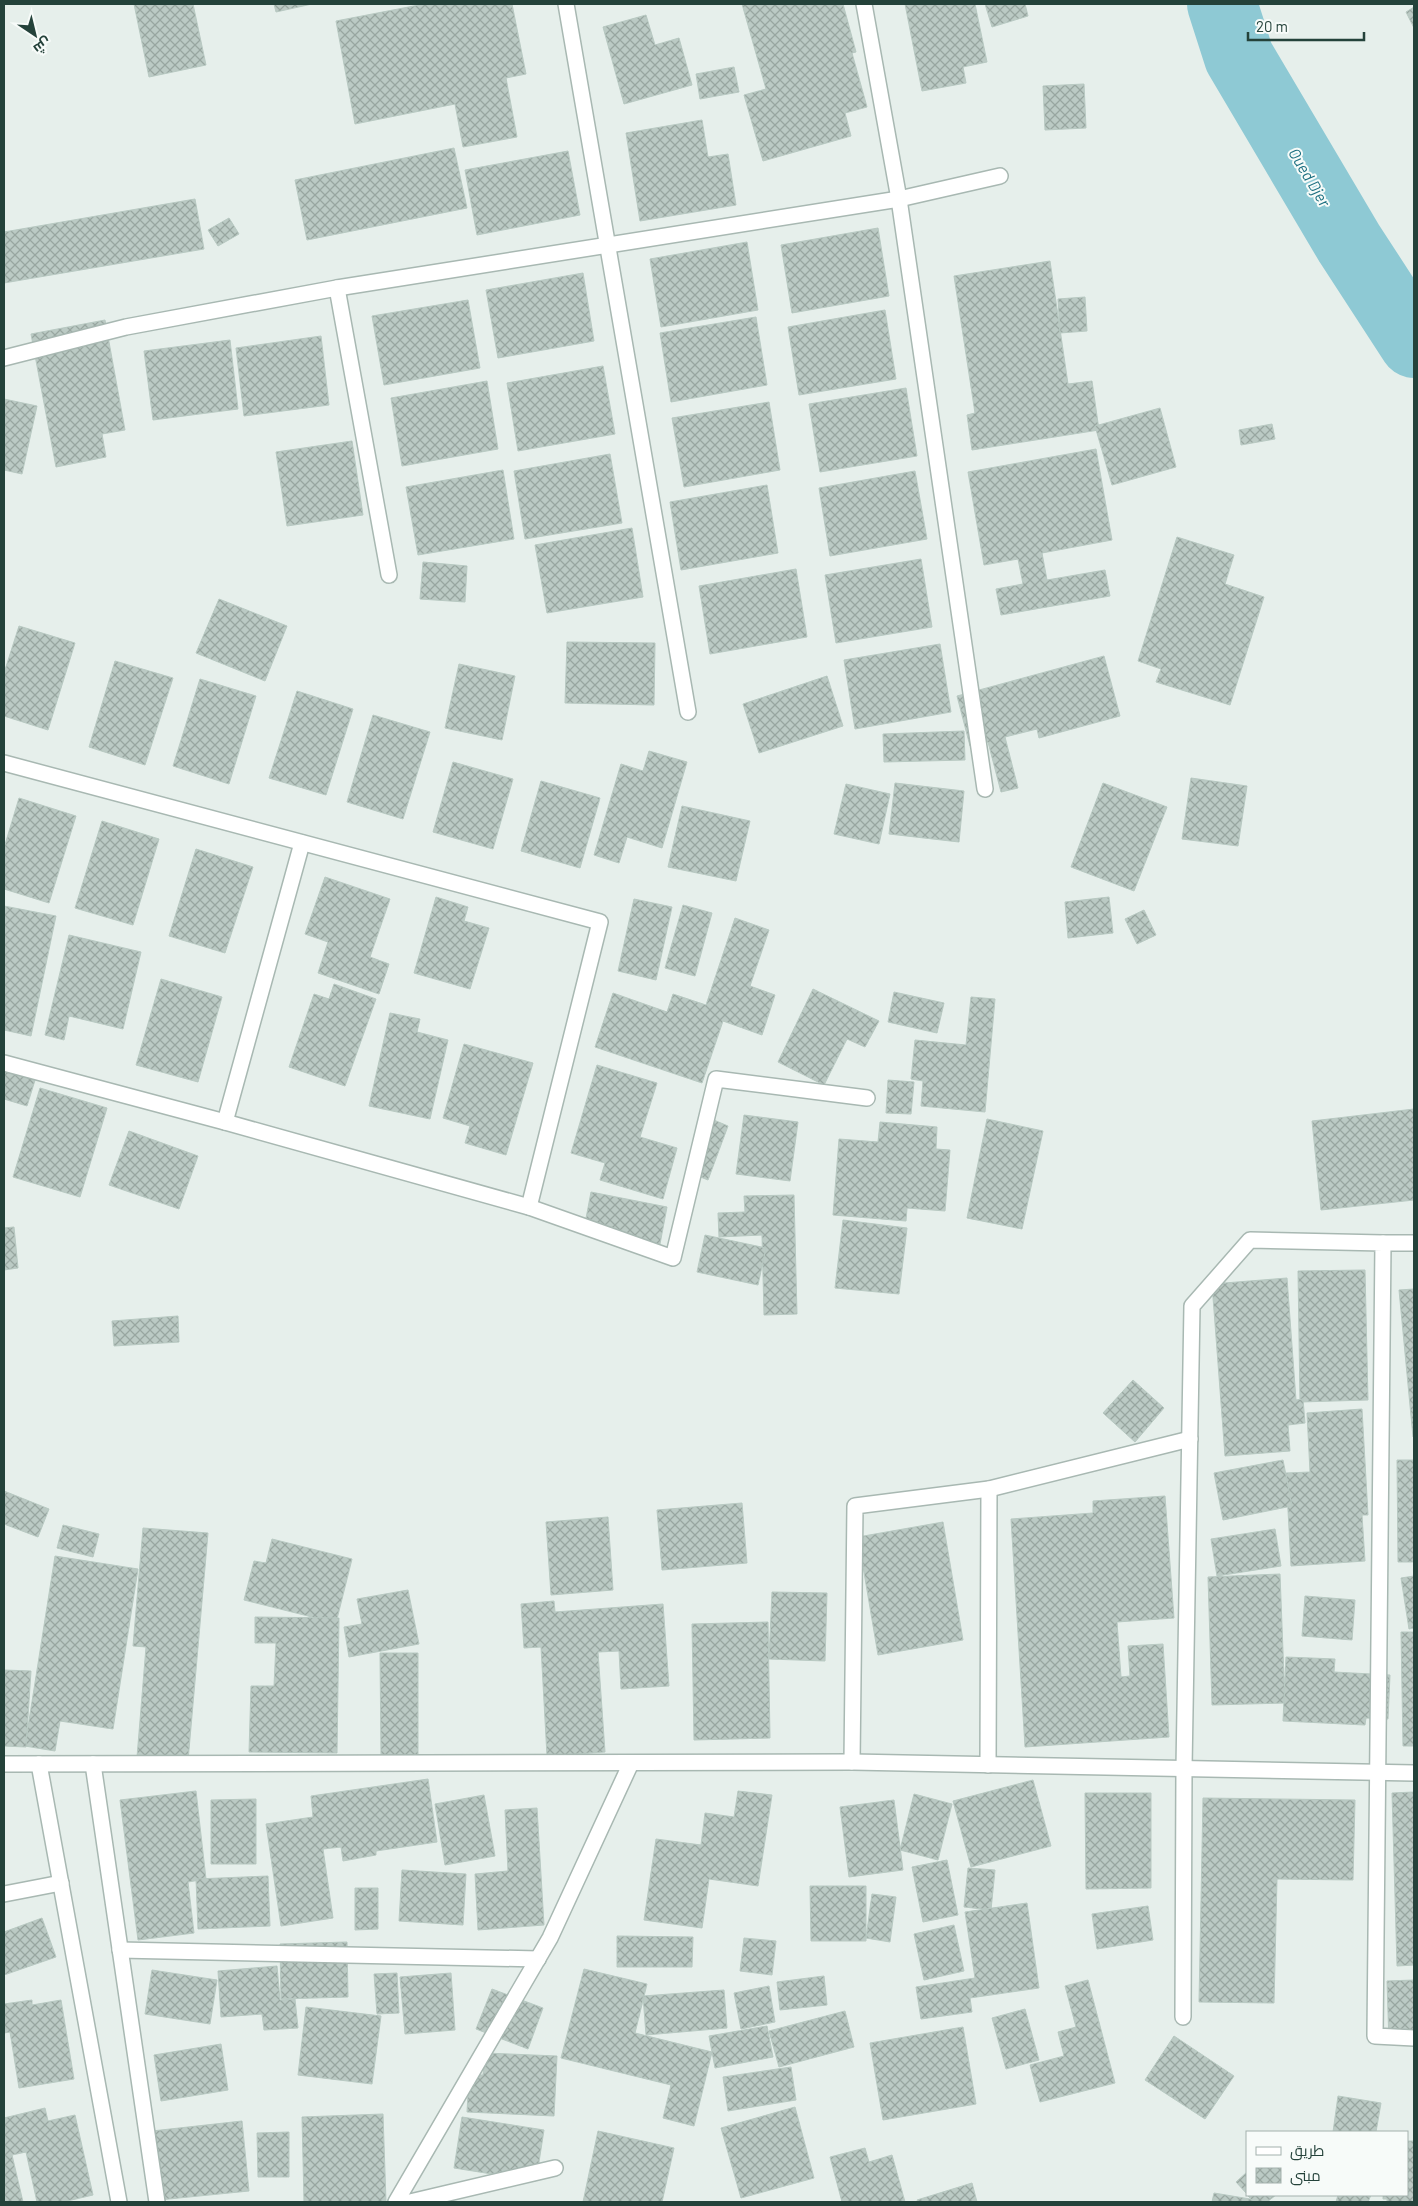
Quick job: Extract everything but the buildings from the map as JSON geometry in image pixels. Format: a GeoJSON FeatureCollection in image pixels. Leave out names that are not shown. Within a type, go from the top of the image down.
{"type":"FeatureCollection","features":[{"type":"Feature","properties":{"kind":"street"},"geometry":{"type":"LineString","coordinates":[[566,4],[688,712]]}},
{"type":"Feature","properties":{"kind":"street"},"geometry":{"type":"LineString","coordinates":[[864,4],[899,199],[985,789]]}},
{"type":"Feature","properties":{"kind":"street"},"geometry":{"type":"LineString","coordinates":[[4,358],[126,327],[337,288],[899,199],[1000,176]]}},
{"type":"Feature","properties":{"kind":"street"},"geometry":{"type":"LineString","coordinates":[[337,288],[389,575]]}},
{"type":"Feature","properties":{"kind":"street"},"geometry":{"type":"LineString","coordinates":[[4,763],[600,922],[529,1207]]}},
{"type":"Feature","properties":{"kind":"street"},"geometry":{"type":"LineString","coordinates":[[225,1122],[302,843]]}},
{"type":"Feature","properties":{"kind":"street"},"geometry":{"type":"LineString","coordinates":[[4,1063],[225,1122],[529,1207],[674,1258],[716,1079],[867,1098]]}},
{"type":"Feature","properties":{"kind":"street"},"geometry":{"type":"LineString","coordinates":[[1183,2017],[1184,1768],[1192,1306],[1250,1240],[1414,1243]]}},
{"type":"Feature","properties":{"kind":"street"},"geometry":{"type":"LineString","coordinates":[[1383,1243],[1375,2036],[1414,2038]]}},
{"type":"Feature","properties":{"kind":"street"},"geometry":{"type":"LineString","coordinates":[[852,1762],[855,1506],[989,1489],[1190,1440]]}},
{"type":"Feature","properties":{"kind":"street"},"geometry":{"type":"LineString","coordinates":[[988,1765],[989,1489]]}},
{"type":"Feature","properties":{"kind":"street"},"geometry":{"type":"LineString","coordinates":[[4,1764],[852,1762],[1414,1773]]}},
{"type":"Feature","properties":{"kind":"street"},"geometry":{"type":"LineString","coordinates":[[396,2202],[550,1938],[631,1763]]}},
{"type":"Feature","properties":{"kind":"street"},"geometry":{"type":"LineString","coordinates":[[39,1764],[119,2202]]}},
{"type":"Feature","properties":{"kind":"street"},"geometry":{"type":"LineString","coordinates":[[92,1764],[157,2202]]}},
{"type":"Feature","properties":{"kind":"street"},"geometry":{"type":"LineString","coordinates":[[4,1894],[61,1884]]}},
{"type":"Feature","properties":{"kind":"street"},"geometry":{"type":"LineString","coordinates":[[120,1950],[538,1959]]}},
{"type":"Feature","properties":{"kind":"street"},"geometry":{"type":"LineString","coordinates":[[410,2202],[554,2168]]}},
{"type":"Feature","properties":{"kind":"waterway","name":"Oued Djer"},"geometry":{"type":"LineString","coordinates":[[1222,4],[1239,57],[1349,243],[1414,343]]}}]}
